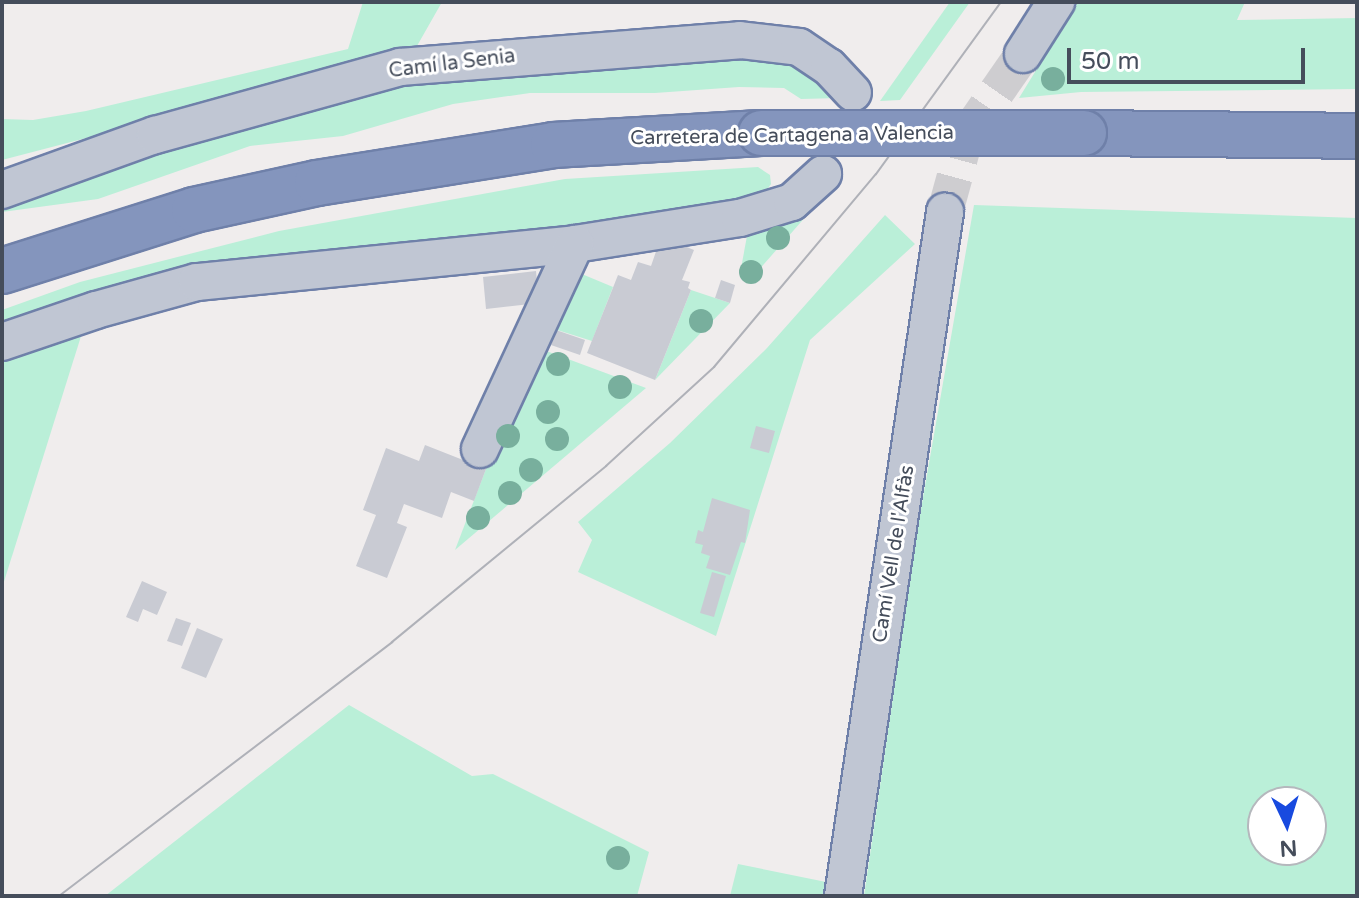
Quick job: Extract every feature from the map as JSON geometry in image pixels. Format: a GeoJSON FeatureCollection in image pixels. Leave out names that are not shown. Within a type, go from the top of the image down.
{"type":"FeatureCollection","features":[{"type":"Feature","properties":{"kind":"highway","name":"Carretera de Cartagena a Valencia"},"geometry":{"type":"LineString","coordinates":[[2,271],[194,210],[317,183],[553,145],[761,133],[1357,136]]}},
{"type":"Feature","properties":{"kind":"street"},"geometry":{"type":"LineString","coordinates":[[1023,54],[1056,2]]}},
{"type":"Feature","properties":{"kind":"street","name":"Camí la Senia"},"geometry":{"type":"LineString","coordinates":[[2,190],[155,135],[400,67],[740,40],[799,47],[829,67],[853,93]]}},
{"type":"Feature","properties":{"kind":"street"},"geometry":{"type":"LineString","coordinates":[[2,342],[96,310],[197,282],[575,244],[740,218],[792,202],[823,174]]}},
{"type":"Feature","properties":{"kind":"street","name":"Camí Vell de l'Alfàs"},"geometry":{"type":"LineString","coordinates":[[843,896],[945,212]]}},
{"type":"Feature","properties":{"kind":"street"},"geometry":{"type":"LineString","coordinates":[[480,449],[575,244]]}},
{"type":"Feature","properties":{"kind":"green space"},"geometry":{"type":"Polygon","coordinates":[[[363,2],[442,2],[413,53],[2,160],[2,119],[33,120],[86,111],[348,49],[363,2]]]}},
{"type":"Feature","properties":{"kind":"green space"},"geometry":{"type":"Polygon","coordinates":[[[950,2],[970,2],[900,100],[880,101],[950,2]]]}},
{"type":"Feature","properties":{"kind":"green space"},"geometry":{"type":"Polygon","coordinates":[[[1078,2],[1245,2],[1237,20],[1357,18],[1357,89],[1081,92],[1019,98],[1078,2]]]}},
{"type":"Feature","properties":{"kind":"green space"},"geometry":{"type":"Polygon","coordinates":[[[653,50],[808,64],[840,98],[801,99],[784,88],[739,87],[655,93],[530,93],[453,104],[343,136],[250,146],[98,199],[2,212],[2,201],[172,140],[407,77],[653,50]]]}},
{"type":"Feature","properties":{"kind":"green space"},"geometry":{"type":"Polygon","coordinates":[[[758,167],[770,175],[771,184],[759,201],[2,328],[2,310],[80,282],[279,231],[565,179],[758,167]]]}},
{"type":"Feature","properties":{"kind":"green space"},"geometry":{"type":"Polygon","coordinates":[[[974,205],[1357,218],[1357,896],[864,896],[917,532],[974,205]]]}},
{"type":"Feature","properties":{"kind":"green space"},"geometry":{"type":"Polygon","coordinates":[[[815,206],[750,280],[740,274],[749,225],[815,206]]]}},
{"type":"Feature","properties":{"kind":"green space"},"geometry":{"type":"Polygon","coordinates":[[[885,215],[915,244],[810,340],[716,636],[578,572],[592,540],[578,522],[670,443],[767,348],[885,215]]]}},
{"type":"Feature","properties":{"kind":"green space"},"geometry":{"type":"Polygon","coordinates":[[[577,272],[613,287],[592,341],[551,328],[577,272]]]}},
{"type":"Feature","properties":{"kind":"green space"},"geometry":{"type":"Polygon","coordinates":[[[691,290],[730,303],[655,380],[691,290]]]}},
{"type":"Feature","properties":{"kind":"green space"},"geometry":{"type":"Polygon","coordinates":[[[82,333],[2,588],[2,361],[82,333]]]}},
{"type":"Feature","properties":{"kind":"green space"},"geometry":{"type":"Polygon","coordinates":[[[541,349],[646,388],[455,550],[486,469],[541,349]]]}},
{"type":"Feature","properties":{"kind":"green space"},"geometry":{"type":"Polygon","coordinates":[[[349,705],[472,776],[493,774],[649,852],[637,896],[105,896],[349,705]]]}},
{"type":"Feature","properties":{"kind":"green space"},"geometry":{"type":"Polygon","coordinates":[[[738,864],[831,883],[829,896],[730,896],[738,864]]]}},
{"type":"Feature","properties":{"kind":"building"},"geometry":{"type":"Polygon","coordinates":[[[667,239],[694,250],[682,280],[690,282],[688,288],[691,290],[655,380],[587,353],[618,275],[631,280],[638,262],[651,266],[660,240],[667,239]]]}},
{"type":"Feature","properties":{"kind":"building"},"geometry":{"type":"Polygon","coordinates":[[[536,271],[539,303],[486,309],[483,277],[536,271]]]}},
{"type":"Feature","properties":{"kind":"building"},"geometry":{"type":"Polygon","coordinates":[[[721,280],[735,285],[730,303],[715,298],[721,280]]]}},
{"type":"Feature","properties":{"kind":"building"},"geometry":{"type":"Polygon","coordinates":[[[556,330],[585,340],[580,355],[551,345],[556,330]]]}},
{"type":"Feature","properties":{"kind":"building"},"geometry":{"type":"Polygon","coordinates":[[[756,426],[775,431],[769,453],[750,448],[756,426]]]}},
{"type":"Feature","properties":{"kind":"building"},"geometry":{"type":"Polygon","coordinates":[[[425,445],[486,469],[474,501],[451,492],[442,518],[404,504],[397,523],[407,527],[387,578],[356,566],[376,515],[363,510],[386,448],[419,461],[425,445]]]}},
{"type":"Feature","properties":{"kind":"building"},"geometry":{"type":"Polygon","coordinates":[[[712,498],[750,510],[745,543],[741,542],[730,575],[706,568],[710,556],[701,553],[703,545],[695,543],[698,530],[703,532],[712,498]]]}},
{"type":"Feature","properties":{"kind":"building"},"geometry":{"type":"Polygon","coordinates":[[[712,572],[726,576],[714,617],[700,613],[712,572]]]}},
{"type":"Feature","properties":{"kind":"building"},"geometry":{"type":"Polygon","coordinates":[[[142,581],[167,592],[157,615],[143,609],[138,622],[126,617],[142,581]]]}},
{"type":"Feature","properties":{"kind":"building"},"geometry":{"type":"Polygon","coordinates":[[[176,618],[191,623],[182,646],[167,641],[176,618]]]}},
{"type":"Feature","properties":{"kind":"building"},"geometry":{"type":"Polygon","coordinates":[[[197,628],[223,639],[206,678],[181,668],[197,628]]]}},
{"type":"Feature","properties":{"kind":"tunnel"},"geometry":{"type":"LineString","coordinates":[[945,212],[966,136],[1023,54]]}},
{"type":"Feature","properties":{"kind":"tram line"},"geometry":{"type":"LineString","coordinates":[[59,896],[392,642],[606,466],[714,367],[876,174],[1001,2]]}}]}
